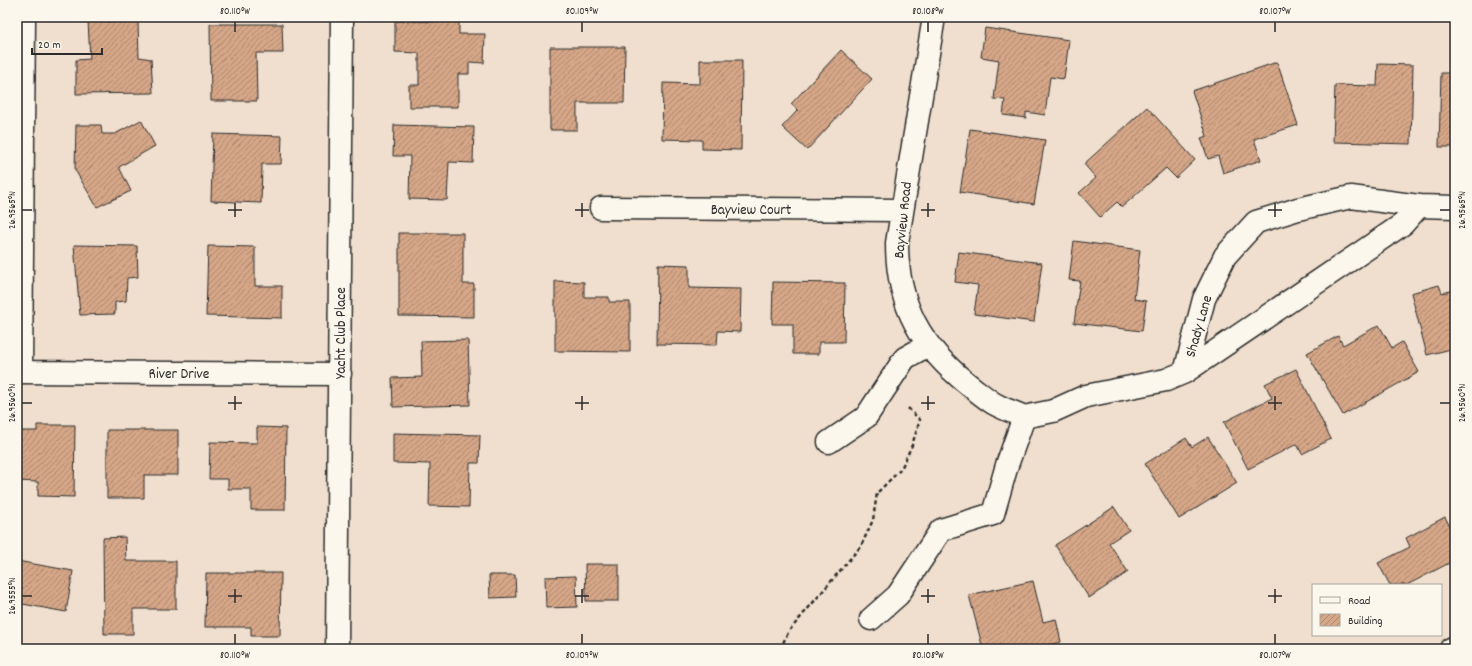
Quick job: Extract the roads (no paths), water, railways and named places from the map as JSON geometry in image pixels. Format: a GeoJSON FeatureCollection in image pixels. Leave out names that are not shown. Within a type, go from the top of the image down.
{"type":"FeatureCollection","features":[{"type":"Feature","properties":{"kind":"street"},"geometry":{"type":"LineString","coordinates":[[19,372],[24,17]]}},
{"type":"Feature","properties":{"kind":"street","name":"Yacht Club Place"},"geometry":{"type":"LineString","coordinates":[[337,649],[342,17]]}},
{"type":"Feature","properties":{"kind":"street","name":"Bayview Road"},"geometry":{"type":"LineString","coordinates":[[934,17],[901,210],[897,243],[899,280],[910,314],[928,345],[955,374],[993,403],[1024,417]]}},
{"type":"Feature","properties":{"kind":"street","name":"Shady Lane"},"geometry":{"type":"LineString","coordinates":[[1186,372],[1204,299],[1225,256],[1256,222],[1298,208],[1352,197],[1419,206],[1455,208]]}},
{"type":"Feature","properties":{"kind":"street","name":"Shady Lane"},"geometry":{"type":"LineString","coordinates":[[1024,417],[1054,411],[1086,396],[1166,380],[1186,372],[1403,224],[1419,206]]}},
{"type":"Feature","properties":{"kind":"street","name":"Bayview Court"},"geometry":{"type":"LineString","coordinates":[[601,208],[901,210]]}},
{"type":"Feature","properties":{"kind":"street"},"geometry":{"type":"LineString","coordinates":[[829,442],[866,417],[904,358],[928,345]]}},
{"type":"Feature","properties":{"kind":"street","name":"River Drive"},"geometry":{"type":"LineString","coordinates":[[19,372],[340,374]]}},
{"type":"Feature","properties":{"kind":"street"},"geometry":{"type":"LineString","coordinates":[[871,619],[898,595],[941,530],[993,514],[1007,465],[1024,417]]}},
{"type":"Feature","properties":{"kind":"street"},"geometry":{"type":"LineString","coordinates":[[1451,649],[1455,646]]}}]}
